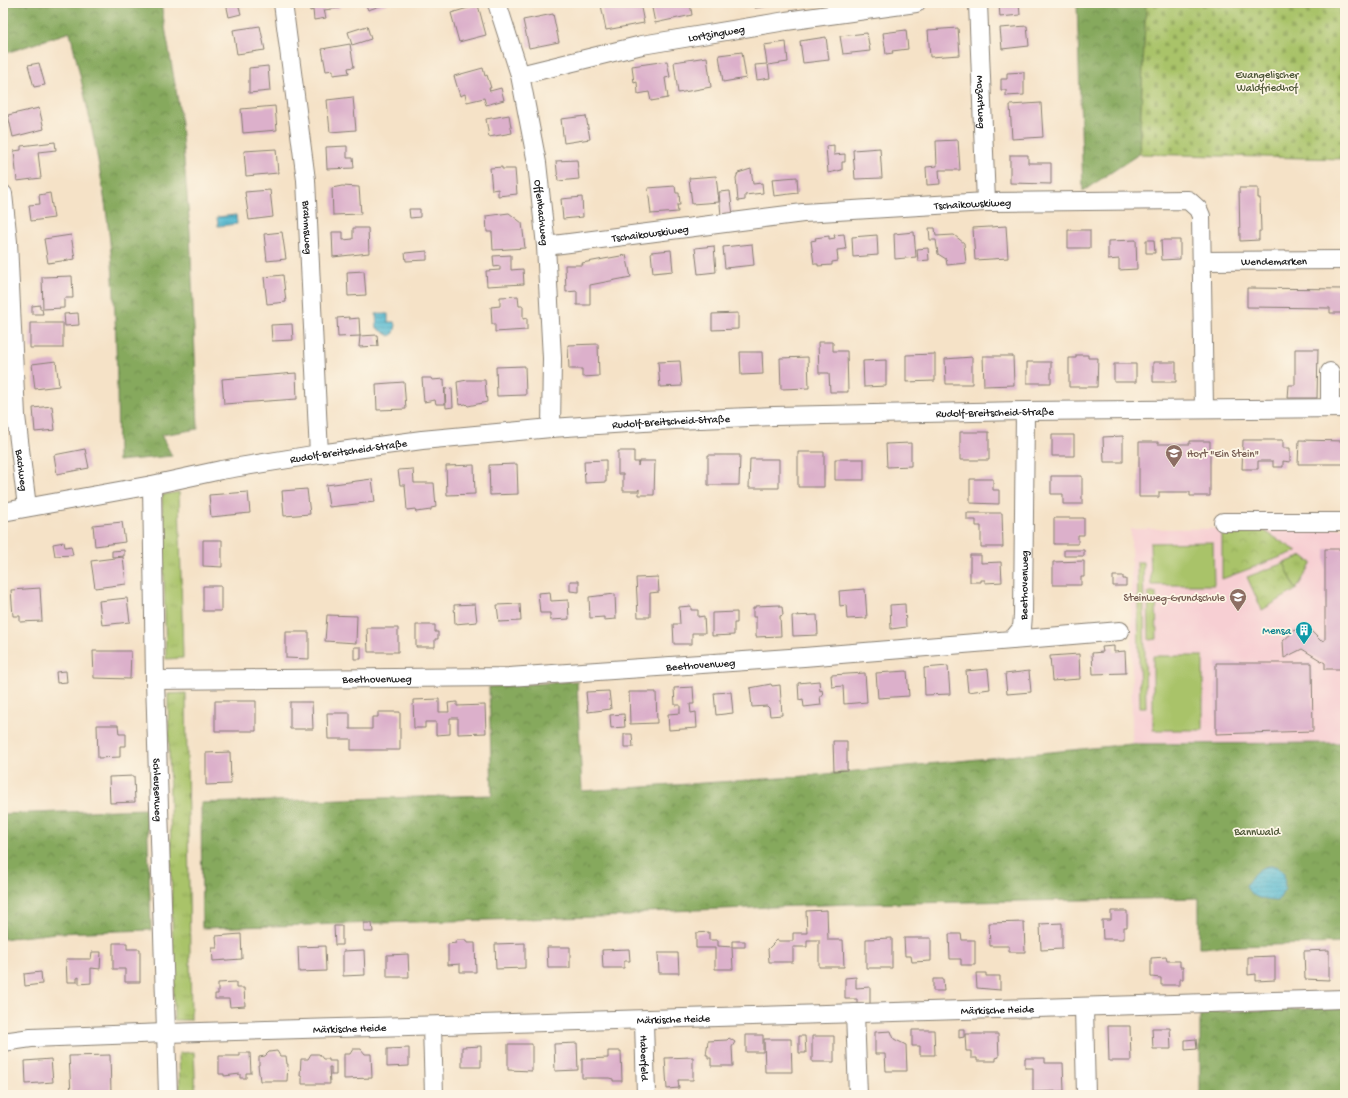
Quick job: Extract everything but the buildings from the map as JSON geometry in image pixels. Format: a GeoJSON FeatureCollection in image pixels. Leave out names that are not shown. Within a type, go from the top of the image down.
{"type":"FeatureCollection","features":[{"type":"Feature","properties":{"kind":"street","name":"Brahmsweg"},"geometry":{"type":"LineString","coordinates":[[283,3],[306,180],[318,454]]}},
{"type":"Feature","properties":{"kind":"street","name":"Offenbachweg"},"geometry":{"type":"LineString","coordinates":[[496,3],[520,76],[537,163],[546,246],[552,358],[551,428]]}},
{"type":"Feature","properties":{"kind":"street","name":"Lortzingweg"},"geometry":{"type":"LineString","coordinates":[[520,76],[642,45],[786,20],[916,3]]}},
{"type":"Feature","properties":{"kind":"street","name":"Mozartweg"},"geometry":{"type":"LineString","coordinates":[[978,3],[986,202]]}},
{"type":"Feature","properties":{"kind":"street","name":"Bachweg"},"geometry":{"type":"LineString","coordinates":[[3,194],[8,242],[16,416],[27,507]]}},
{"type":"Feature","properties":{"kind":"street","name":"Tschaikowskiweg"},"geometry":{"type":"LineString","coordinates":[[546,246],[803,213],[986,202],[1188,200],[1198,209],[1201,216],[1204,408]]}},
{"type":"Feature","properties":{"kind":"street","name":"Wendemarken"},"geometry":{"type":"LineString","coordinates":[[1202,261],[1345,260]]}},
{"type":"Feature","properties":{"kind":"street"},"geometry":{"type":"LineString","coordinates":[[1330,372],[1338,408]]}},
{"type":"Feature","properties":{"kind":"street","name":"Rudolf-Breitscheid-Straße"},"geometry":{"type":"LineString","coordinates":[[3,512],[152,485],[221,470],[318,454],[422,440],[551,428],[682,420],[1025,411],[1204,408],[1338,408]]}},
{"type":"Feature","properties":{"kind":"street","name":"Beethovenweg"},"geometry":{"type":"LineString","coordinates":[[154,680],[509,677],[804,657],[1012,640],[1022,628],[1023,615],[1025,411]]}},
{"type":"Feature","properties":{"kind":"street","name":"Schleusenweg"},"geometry":{"type":"LineString","coordinates":[[152,485],[154,680],[168,1095]]}},
{"type":"Feature","properties":{"kind":"street"},"geometry":{"type":"LineString","coordinates":[[1223,522],[1345,522]]}},
{"type":"Feature","properties":{"kind":"street"},"geometry":{"type":"LineString","coordinates":[[1012,640],[1120,631]]}},
{"type":"Feature","properties":{"kind":"street","name":"Märkische Heide"},"geometry":{"type":"LineString","coordinates":[[3,1042],[32,1038],[166,1033],[644,1021],[855,1013],[1345,999]]}},
{"type":"Feature","properties":{"kind":"street"},"geometry":{"type":"LineString","coordinates":[[1084,1007],[1086,1095]]}},
{"type":"Feature","properties":{"kind":"street"},"geometry":{"type":"LineString","coordinates":[[855,1013],[858,1095]]}},
{"type":"Feature","properties":{"kind":"street","name":"Haberfeld"},"geometry":{"type":"LineString","coordinates":[[644,1021],[646,1095]]}},
{"type":"Feature","properties":{"kind":"street"},"geometry":{"type":"LineString","coordinates":[[432,1026],[434,1095]]}},
{"type":"Feature","properties":{"kind":"shaded area","name":"Steinweg-Grundschule"},"geometry":{"type":"Polygon","coordinates":[[[1345,528],[1345,743],[1132,744],[1131,529],[1345,528]]]}},
{"type":"Feature","properties":{"kind":"green space"},"geometry":{"type":"Polygon","coordinates":[[[3,3],[164,3],[161,4],[180,113],[190,231],[198,429],[161,435],[172,456],[118,461],[115,313],[109,235],[96,147],[70,32],[3,54],[3,3]]]}},
{"type":"Feature","properties":{"kind":"green space"},"geometry":{"type":"Polygon","coordinates":[[[1077,3],[1146,3],[1139,154],[1083,191],[1077,3]]]}},
{"type":"Feature","properties":{"kind":"green space","name":"Evangelischer Waldfriedhof"},"geometry":{"type":"Polygon","coordinates":[[[1146,3],[1345,3],[1345,159],[1139,154],[1146,3]]]}},
{"type":"Feature","properties":{"kind":"green space"},"geometry":{"type":"Polygon","coordinates":[[[179,492],[183,658],[166,659],[162,495],[179,492]]]}},
{"type":"Feature","properties":{"kind":"green space"},"geometry":{"type":"Polygon","coordinates":[[[1222,529],[1261,529],[1297,551],[1222,579],[1222,529]]]}},
{"type":"Feature","properties":{"kind":"green space"},"geometry":{"type":"Polygon","coordinates":[[[1213,542],[1214,585],[1151,585],[1150,543],[1213,542]]]}},
{"type":"Feature","properties":{"kind":"green space"},"geometry":{"type":"Polygon","coordinates":[[[1303,556],[1312,563],[1296,590],[1284,563],[1303,556]]]}},
{"type":"Feature","properties":{"kind":"green space"},"geometry":{"type":"Polygon","coordinates":[[[1137,562],[1143,562],[1146,707],[1140,707],[1137,562]]]}},
{"type":"Feature","properties":{"kind":"green space"},"geometry":{"type":"Polygon","coordinates":[[[1284,563],[1296,590],[1262,610],[1247,577],[1284,563]]]}},
{"type":"Feature","properties":{"kind":"green space"},"geometry":{"type":"Polygon","coordinates":[[[1148,593],[1156,593],[1157,639],[1149,640],[1148,593]]]}},
{"type":"Feature","properties":{"kind":"green space"},"geometry":{"type":"Polygon","coordinates":[[[1153,656],[1203,656],[1203,730],[1153,730],[1153,656]]]}},
{"type":"Feature","properties":{"kind":"green space","name":"Bannwald"},"geometry":{"type":"Polygon","coordinates":[[[577,681],[582,791],[795,777],[1132,744],[1345,743],[1345,943],[1199,947],[1199,898],[849,904],[645,912],[630,916],[202,928],[201,803],[492,795],[489,687],[577,681]]]}},
{"type":"Feature","properties":{"kind":"green space"},"geometry":{"type":"Polygon","coordinates":[[[186,693],[191,1020],[174,1020],[168,694],[186,693]]]}},
{"type":"Feature","properties":{"kind":"green space"},"geometry":{"type":"Polygon","coordinates":[[[147,809],[151,930],[56,933],[3,939],[3,814],[147,809]]]}},
{"type":"Feature","properties":{"kind":"green space"},"geometry":{"type":"Polygon","coordinates":[[[1345,1008],[1345,1095],[1200,1095],[1200,1012],[1345,1008]]]}},
{"type":"Feature","properties":{"kind":"green space"},"geometry":{"type":"Polygon","coordinates":[[[194,1052],[196,1095],[180,1095],[179,1053],[194,1052]]]}},
{"type":"Feature","properties":{"kind":"water"},"geometry":{"type":"Polygon","coordinates":[[[236,215],[237,224],[218,226],[217,217],[236,215]]]}},
{"type":"Feature","properties":{"kind":"water"},"geometry":{"type":"Polygon","coordinates":[[[376,314],[388,314],[388,322],[394,322],[396,325],[394,333],[390,336],[377,328],[376,314]]]}},
{"type":"Feature","properties":{"kind":"water"},"geometry":{"type":"Polygon","coordinates":[[[1268,866],[1277,866],[1284,873],[1285,889],[1278,901],[1259,898],[1252,894],[1246,887],[1254,874],[1260,869],[1268,866]]]}},
{"type":"Feature","properties":{"kind":"place","name":"Hort \"Ein Stein\""},"geometry":{"type":"Point","coordinates":[1174,468]}},
{"type":"Feature","properties":{"kind":"place","name":"Steinweg-Grundschule"},"geometry":{"type":"Point","coordinates":[1238,612]}},
{"type":"Feature","properties":{"kind":"place","name":"Mensa"},"geometry":{"type":"Point","coordinates":[1304,645]}}]}
